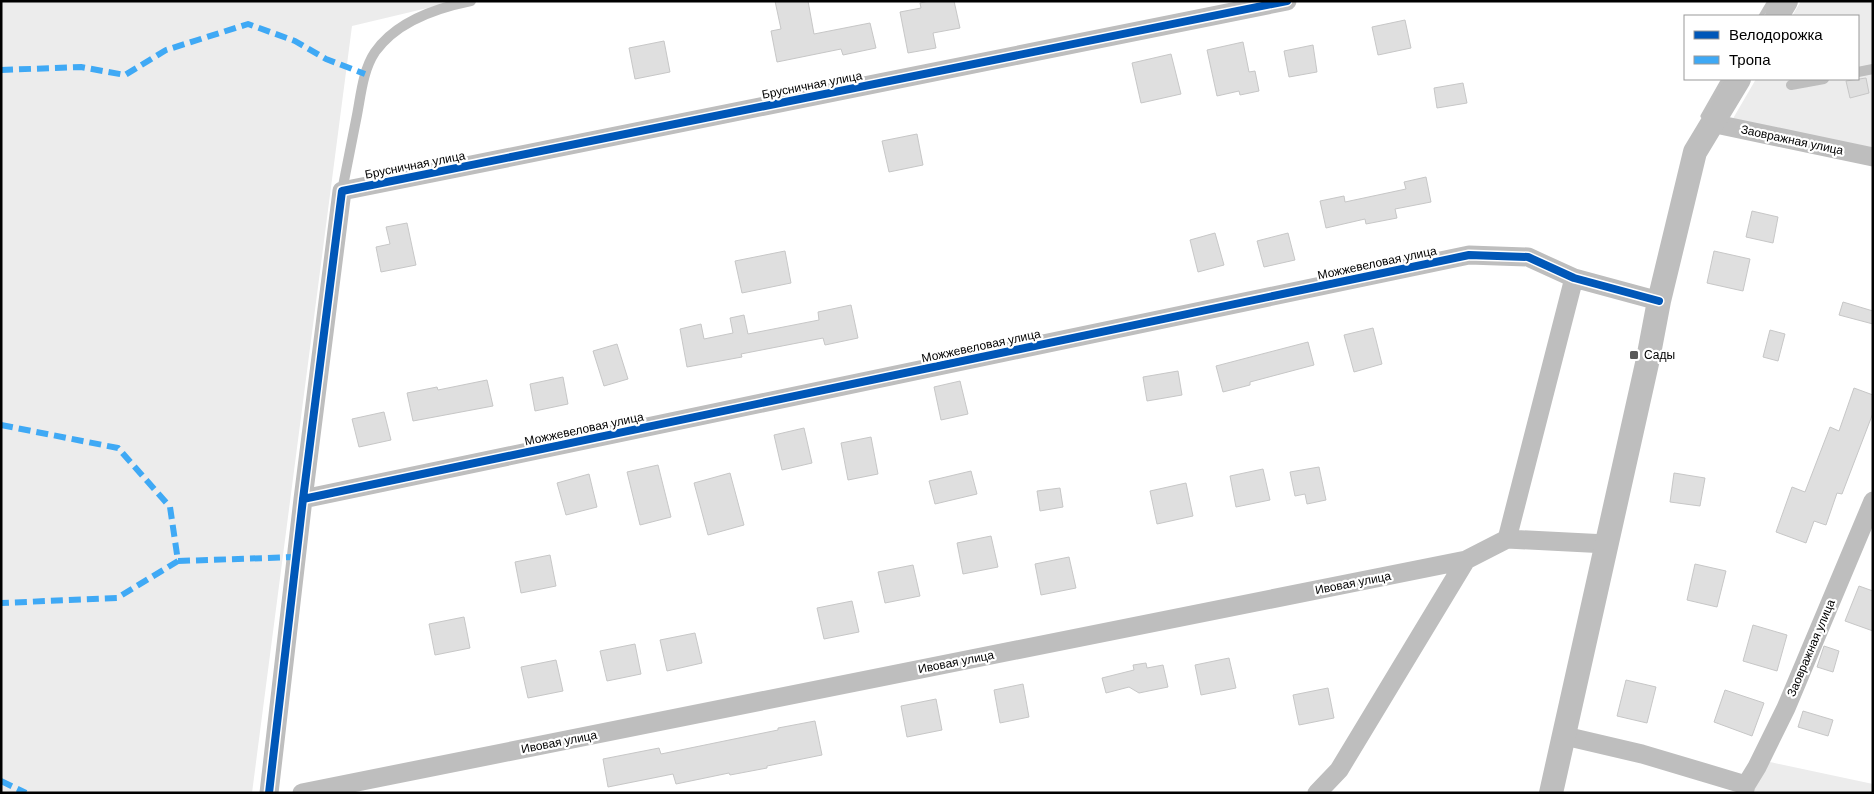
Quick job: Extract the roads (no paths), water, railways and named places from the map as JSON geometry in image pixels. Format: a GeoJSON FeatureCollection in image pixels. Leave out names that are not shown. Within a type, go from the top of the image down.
{"type":"FeatureCollection","features":[{"type":"Feature","properties":{"kind":"street","name":"Брусничная улица"},"geometry":{"type":"LineString","coordinates":[[342,191],[1287,1]]}},
{"type":"Feature","properties":{"kind":"street"},"geometry":{"type":"LineString","coordinates":[[1778,15],[1786,1]]}},
{"type":"Feature","properties":{"kind":"street"},"geometry":{"type":"LineString","coordinates":[[1551,793],[1648,359],[1659,301],[1695,152],[1738,80]]}},
{"type":"Feature","properties":{"kind":"street","name":"Заовражная улица"},"geometry":{"type":"LineString","coordinates":[[1712,123],[1873,157]]}},
{"type":"Feature","properties":{"kind":"street"},"geometry":{"type":"LineString","coordinates":[[269,793],[303,499],[342,191]]}},
{"type":"Feature","properties":{"kind":"street","name":"Можжевеловая улица"},"geometry":{"type":"LineString","coordinates":[[303,499],[1469,255],[1528,257],[1574,278],[1659,301]]}},
{"type":"Feature","properties":{"kind":"street"},"geometry":{"type":"LineString","coordinates":[[1507,539],[1574,278]]}},
{"type":"Feature","properties":{"kind":"street","name":"Заовражная улица"},"geometry":{"type":"LineString","coordinates":[[1745,789],[1786,708],[1873,501]]}},
{"type":"Feature","properties":{"kind":"street","name":"Ивовая улица"},"geometry":{"type":"LineString","coordinates":[[302,793],[1466,560],[1507,539],[1607,544]]}},
{"type":"Feature","properties":{"kind":"street"},"geometry":{"type":"LineString","coordinates":[[1317,793],[1339,770],[1466,560]]}},
{"type":"Feature","properties":{"kind":"street"},"geometry":{"type":"LineString","coordinates":[[1564,736],[1642,754],[1745,789]]}},
{"type":"Feature","properties":{"kind":"lane"},"geometry":{"type":"LineString","coordinates":[[342,191],[365,74],[374,54],[387,38],[408,23],[432,11],[471,1]]}},
{"type":"Feature","properties":{"kind":"lane"},"geometry":{"type":"LineString","coordinates":[[1859,72],[1873,69]]}},
{"type":"Feature","properties":{"kind":"lane"},"geometry":{"type":"LineString","coordinates":[[1791,85],[1818,80]]}},
{"type":"Feature","properties":{"kind":"waterway"},"geometry":{"type":"LineString","coordinates":[[1762,15],[1770,1]]}},
{"type":"Feature","properties":{"kind":"waterway"},"geometry":{"type":"LineString","coordinates":[[1703,116],[1723,80]]}},
{"type":"Feature","properties":{"kind":"place","name":"Сады"},"geometry":{"type":"Point","coordinates":[1634,355]}}]}
